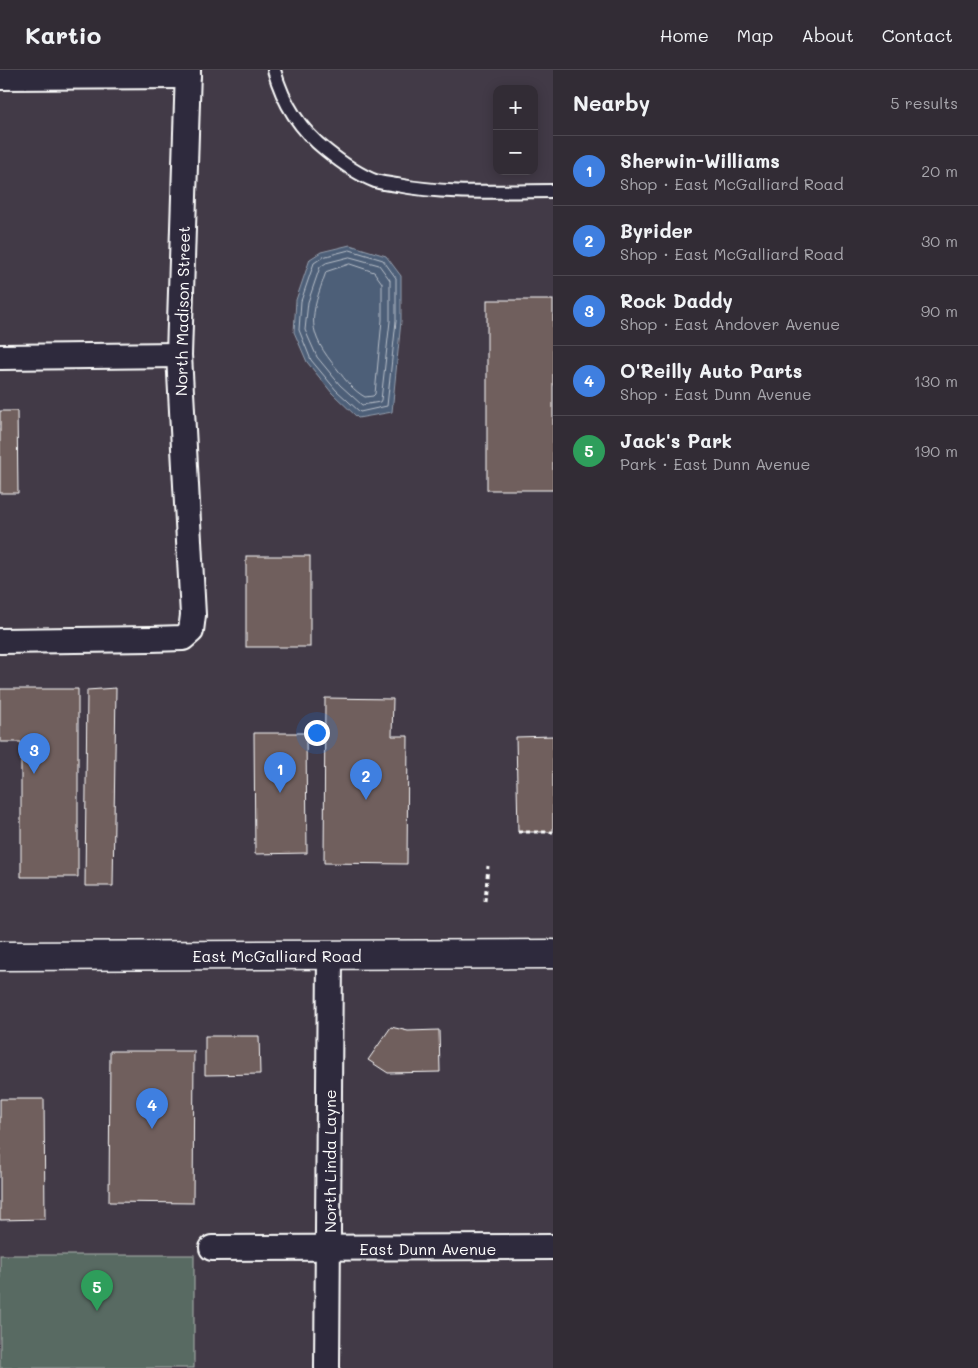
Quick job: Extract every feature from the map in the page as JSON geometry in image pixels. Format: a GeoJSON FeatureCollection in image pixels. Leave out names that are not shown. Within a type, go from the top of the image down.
{"type":"FeatureCollection","features":[{"type":"Feature","properties":{"kind":"main road","name":"East McGalliard Road"},"geometry":{"type":"LineString","coordinates":[[0,956],[553,954]]}},
{"type":"Feature","properties":{"kind":"street"},"geometry":{"type":"LineString","coordinates":[[0,76],[188,73]]}},
{"type":"Feature","properties":{"kind":"street","name":"North Madison Street"},"geometry":{"type":"LineString","coordinates":[[0,641],[183,638],[191,632],[193,615],[179,354],[188,73]]}},
{"type":"Feature","properties":{"kind":"street"},"geometry":{"type":"LineString","coordinates":[[0,357],[179,354]]}},
{"type":"Feature","properties":{"kind":"street","name":"North Linda Layne"},"geometry":{"type":"LineString","coordinates":[[327,1368],[330,955]]}},
{"type":"Feature","properties":{"kind":"street","name":"East Dunn Avenue"},"geometry":{"type":"LineString","coordinates":[[212,1248],[553,1247]]}},
{"type":"Feature","properties":{"kind":"lane"},"geometry":{"type":"LineString","coordinates":[[274,70],[276,79],[294,118],[309,135],[347,167],[376,181],[420,190],[473,192],[553,191]]}},
{"type":"Feature","properties":{"kind":"path"},"geometry":{"type":"LineString","coordinates":[[518,832],[553,832]]}},
{"type":"Feature","properties":{"kind":"path"},"geometry":{"type":"LineString","coordinates":[[485,901],[488,866]]}},
{"type":"Feature","properties":{"kind":"green space"},"geometry":{"type":"Polygon","coordinates":[[[0,1255],[194,1255],[194,1368],[0,1368],[0,1255]]]}},
{"type":"Feature","properties":{"kind":"water"},"geometry":{"type":"Polygon","coordinates":[[[350,245],[386,256],[401,276],[401,321],[392,412],[358,418],[332,393],[307,362],[294,332],[296,300],[310,259],[321,252],[350,245]]]}},
{"type":"Feature","properties":{"kind":"building"},"geometry":{"type":"Polygon","coordinates":[[[487,300],[553,300],[553,490],[487,490],[487,300]]]}},
{"type":"Feature","properties":{"kind":"building"},"geometry":{"type":"Polygon","coordinates":[[[0,411],[17,411],[18,493],[0,493],[0,411]]]}},
{"type":"Feature","properties":{"kind":"building"},"geometry":{"type":"Polygon","coordinates":[[[246,556],[310,556],[310,647],[246,647],[246,556]]]}},
{"type":"Feature","properties":{"kind":"building"},"geometry":{"type":"Polygon","coordinates":[[[116,688],[113,886],[85,886],[87,690],[116,688]]]}},
{"type":"Feature","properties":{"kind":"building"},"geometry":{"type":"Polygon","coordinates":[[[0,689],[78,689],[78,877],[21,877],[21,742],[0,742],[0,689]]]}},
{"type":"Feature","properties":{"kind":"building"},"geometry":{"type":"Polygon","coordinates":[[[325,698],[393,699],[392,736],[408,736],[407,864],[324,863],[325,698]]]}},
{"type":"Feature","properties":{"kind":"building"},"geometry":{"type":"Polygon","coordinates":[[[254,733],[306,733],[307,853],[255,854],[254,733]]]}},
{"type":"Feature","properties":{"kind":"building"},"geometry":{"type":"Polygon","coordinates":[[[553,736],[553,832],[518,832],[516,737],[553,736]]]}},
{"type":"Feature","properties":{"kind":"building"},"geometry":{"type":"Polygon","coordinates":[[[391,1027],[408,1031],[439,1030],[440,1072],[388,1073],[368,1060],[391,1027]]]}},
{"type":"Feature","properties":{"kind":"building"},"geometry":{"type":"Polygon","coordinates":[[[205,1036],[259,1036],[260,1074],[205,1075],[205,1036]]]}},
{"type":"Feature","properties":{"kind":"building"},"geometry":{"type":"Polygon","coordinates":[[[110,1051],[194,1051],[193,1203],[109,1202],[110,1051]]]}},
{"type":"Feature","properties":{"kind":"building"},"geometry":{"type":"Polygon","coordinates":[[[0,1099],[44,1099],[45,1219],[0,1220],[0,1099]]]}},
{"type":"Feature","properties":{"kind":"place","name":"Rock Daddy"},"geometry":{"type":"Point","coordinates":[34,774]}},
{"type":"Feature","properties":{"kind":"place","name":"Sherwin-Williams"},"geometry":{"type":"Point","coordinates":[280,793]}},
{"type":"Feature","properties":{"kind":"place","name":"Byrider"},"geometry":{"type":"Point","coordinates":[366,800]}},
{"type":"Feature","properties":{"kind":"place","name":"O'Reilly Auto Parts"},"geometry":{"type":"Point","coordinates":[152,1129]}},
{"type":"Feature","properties":{"kind":"place","name":"Jack's Park"},"geometry":{"type":"Point","coordinates":[97,1311]}}]}
